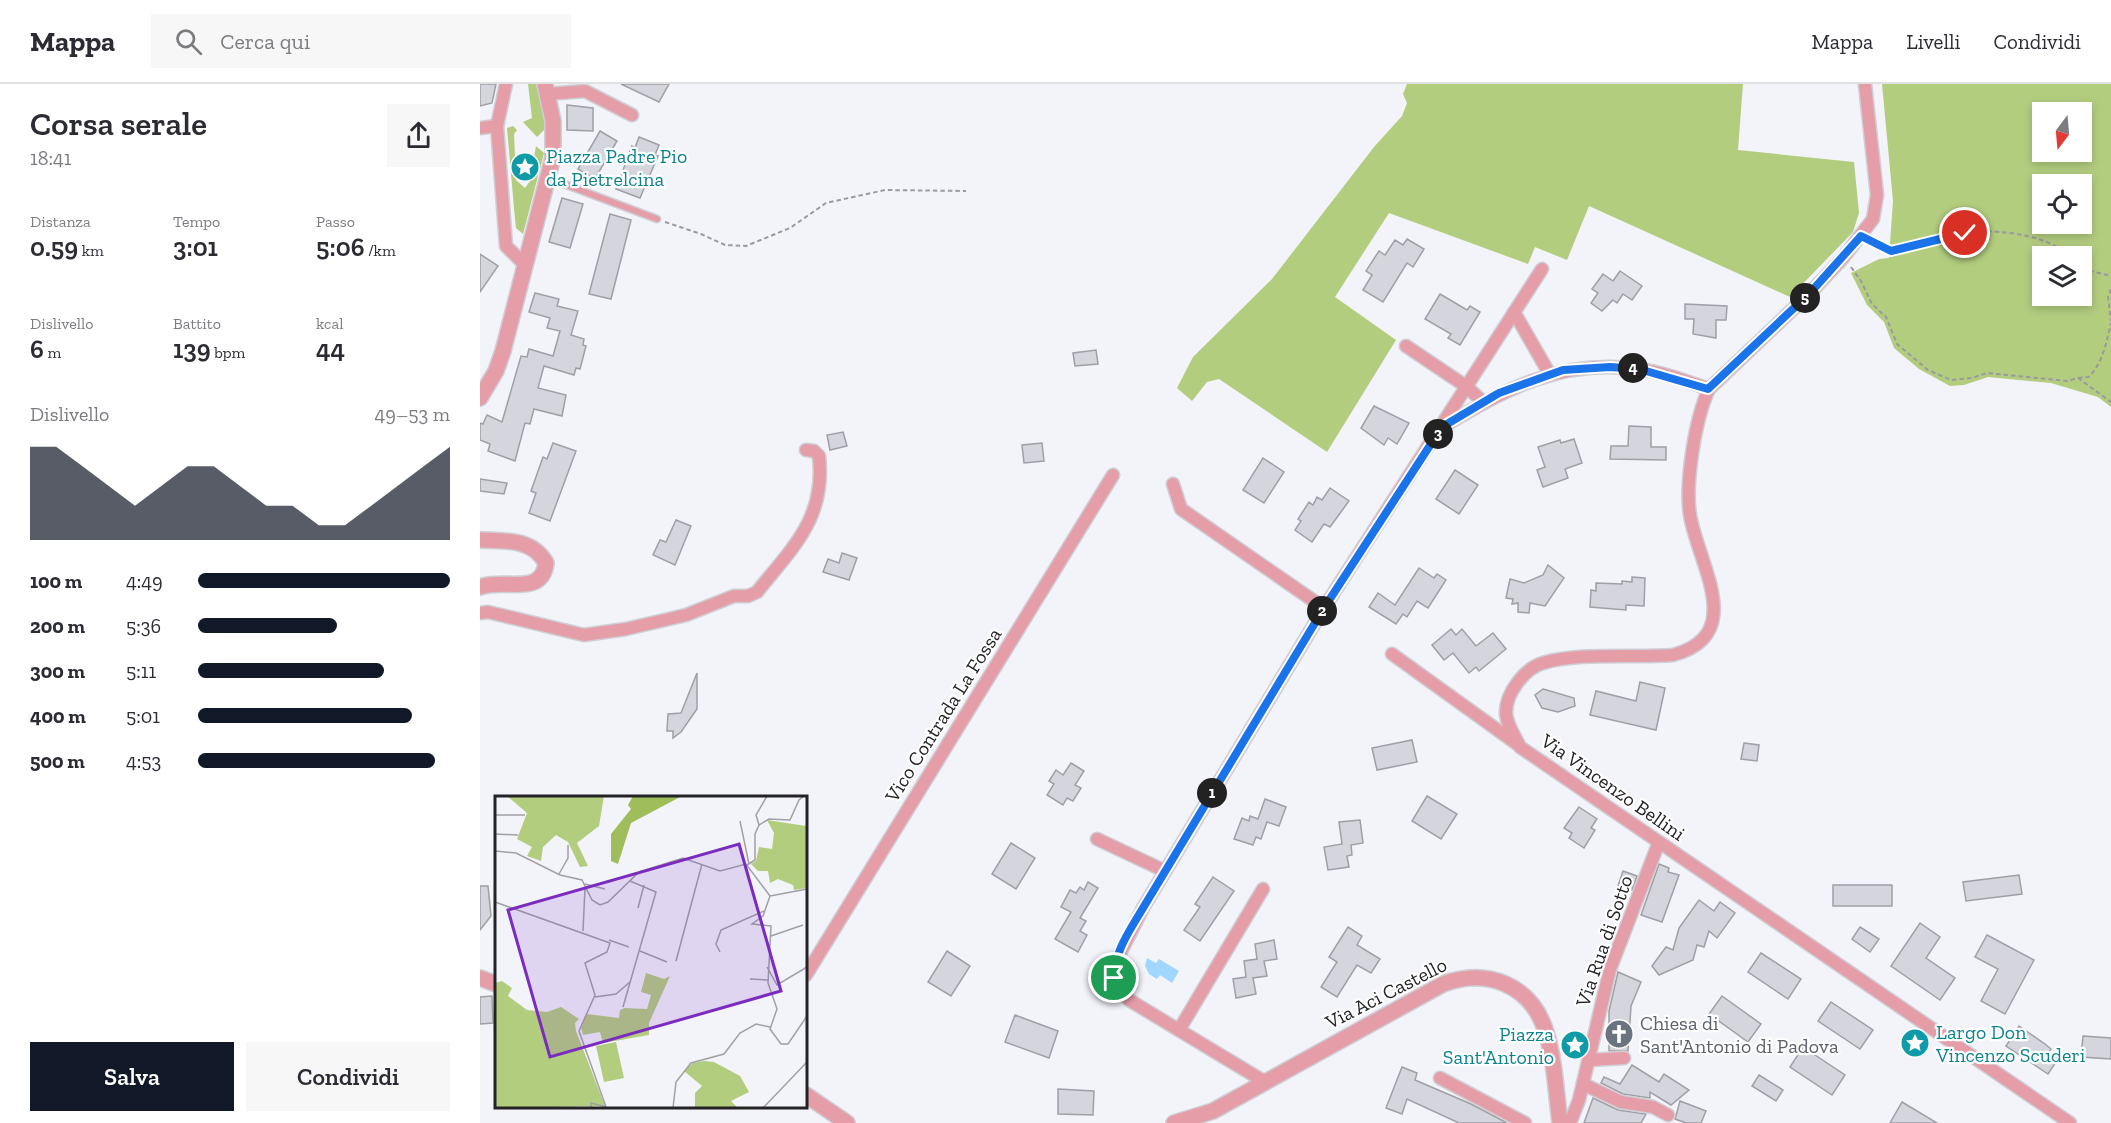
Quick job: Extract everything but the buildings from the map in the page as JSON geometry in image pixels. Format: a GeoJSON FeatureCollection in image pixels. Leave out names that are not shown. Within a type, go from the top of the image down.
{"type":"FeatureCollection","features":[{"type":"Feature","properties":{"kind":"street"},"geometry":{"type":"LineString","coordinates":[[506,84],[497,126],[506,246],[525,265]]}},
{"type":"Feature","properties":{"kind":"street","name":"Via Vincenzo Bellini"},"geometry":{"type":"LineString","coordinates":[[1865,84],[1877,195],[1873,219],[1843,258],[1708,389],[1697,421],[1690,505],[1695,534],[1714,597],[1710,629],[1702,642],[1688,651],[1673,655],[1577,659],[1543,663],[1527,671],[1512,692],[1506,712],[1520,747],[2070,1123]]}},
{"type":"Feature","properties":{"kind":"street"},"geometry":{"type":"LineString","coordinates":[[480,398],[496,371],[548,177],[554,142],[546,89],[585,91],[632,115]]}},
{"type":"Feature","properties":{"kind":"street"},"geometry":{"type":"LineString","coordinates":[[480,128],[497,126]]}},
{"type":"Feature","properties":{"kind":"street"},"geometry":{"type":"LineString","coordinates":[[1264,1082],[1129,1000],[1114,978],[1114,965],[1121,947],[1165,871],[1324,608],[1542,269]]}},
{"type":"Feature","properties":{"kind":"street"},"geometry":{"type":"LineString","coordinates":[[1514,312],[1549,373]]}},
{"type":"Feature","properties":{"kind":"street"},"geometry":{"type":"LineString","coordinates":[[1406,346],[1467,387],[1483,402]]}},
{"type":"Feature","properties":{"kind":"street"},"geometry":{"type":"LineString","coordinates":[[1442,427],[1499,393],[1549,373],[1610,367],[1639,369],[1708,389]]}},
{"type":"Feature","properties":{"kind":"street"},"geometry":{"type":"LineString","coordinates":[[480,613],[488,612],[584,635],[640,626],[706,609],[734,596],[748,596],[757,592],[801,539],[814,512],[820,492],[819,456],[814,451],[806,450]]}},
{"type":"Feature","properties":{"kind":"street","name":"Vico Contrada La Fossa"},"geometry":{"type":"LineString","coordinates":[[807,973],[1113,475]]}},
{"type":"Feature","properties":{"kind":"street"},"geometry":{"type":"LineString","coordinates":[[1173,484],[1181,509],[1324,608]]}},
{"type":"Feature","properties":{"kind":"street"},"geometry":{"type":"LineString","coordinates":[[480,540],[525,544],[542,555],[546,564],[544,575],[539,581],[530,585],[491,583],[480,587]]}},
{"type":"Feature","properties":{"kind":"street"},"geometry":{"type":"LineString","coordinates":[[1392,654],[1520,747]]}},
{"type":"Feature","properties":{"kind":"street"},"geometry":{"type":"LineString","coordinates":[[1097,839],[1165,871]]}},
{"type":"Feature","properties":{"kind":"street","name":"Via Rua di Sotto"},"geometry":{"type":"LineString","coordinates":[[1570,1123],[1583,1084],[1610,969],[1659,842]]}},
{"type":"Feature","properties":{"kind":"street"},"geometry":{"type":"LineString","coordinates":[[1179,1030],[1263,889]]}},
{"type":"Feature","properties":{"kind":"street","name":"Via Aci Castello"},"geometry":{"type":"LineString","coordinates":[[1179,1122],[1213,1111],[1443,984],[1463,977],[1489,977],[1504,982],[1528,1001],[1545,1029],[1551,1054],[1560,1123]]}},
{"type":"Feature","properties":{"kind":"street"},"geometry":{"type":"LineString","coordinates":[[480,978],[495,984]]}},
{"type":"Feature","properties":{"kind":"street"},"geometry":{"type":"LineString","coordinates":[[1589,1060],[1624,1058]]}},
{"type":"Feature","properties":{"kind":"street"},"geometry":{"type":"LineString","coordinates":[[1440,1078],[1525,1123]]}},
{"type":"Feature","properties":{"kind":"street"},"geometry":{"type":"LineString","coordinates":[[1583,1084],[1621,1102],[1653,1107],[1668,1115]]}},
{"type":"Feature","properties":{"kind":"street"},"geometry":{"type":"LineString","coordinates":[[807,1096],[847,1123]]}},
{"type":"Feature","properties":{"kind":"lane"},"geometry":{"type":"LineString","coordinates":[[548,177],[657,219]]}},
{"type":"Feature","properties":{"kind":"path"},"geometry":{"type":"LineString","coordinates":[[657,219],[725,245],[746,246],[790,228],[826,203],[885,190],[966,190]]}},
{"type":"Feature","properties":{"kind":"path"},"geometry":{"type":"LineString","coordinates":[[1861,236],[1891,251],[1965,233],[2006,233],[2047,241],[2054,246]]}},
{"type":"Feature","properties":{"kind":"path"},"geometry":{"type":"LineString","coordinates":[[1843,258],[1861,281],[1872,304],[1886,317],[1897,344],[1928,370],[1951,380],[1972,378],[1987,373],[2067,381],[2089,377],[2097,369],[2107,348],[2111,322],[2108,297],[2111,289]]}},
{"type":"Feature","properties":{"kind":"path"},"geometry":{"type":"LineString","coordinates":[[2092,271],[2111,276]]}},
{"type":"Feature","properties":{"kind":"path"},"geometry":{"type":"LineString","coordinates":[[2078,378],[2111,402]]}},
{"type":"Feature","properties":{"kind":"green space"},"geometry":{"type":"Polygon","coordinates":[[[528,84],[538,84],[547,127],[537,137],[523,122],[532,118],[528,84]]]}},
{"type":"Feature","properties":{"kind":"green space"},"geometry":{"type":"Polygon","coordinates":[[[1407,84],[1743,84],[1738,150],[1854,162],[1859,213],[1853,232],[1790,297],[1589,206],[1567,260],[1535,247],[1528,264],[1389,213],[1335,297],[1396,340],[1327,452],[1219,379],[1207,382],[1192,401],[1177,388],[1193,357],[1272,279],[1374,147],[1402,116],[1407,103],[1403,94],[1407,84]]]}},
{"type":"Feature","properties":{"kind":"green space"},"geometry":{"type":"Polygon","coordinates":[[[1882,84],[2111,84],[2111,407],[2098,397],[2051,383],[1988,377],[1964,385],[1950,386],[1919,369],[1894,348],[1884,322],[1867,305],[1851,273],[1879,259],[1889,258],[1893,201],[1882,84]]]}},
{"type":"Feature","properties":{"kind":"green space"},"geometry":{"type":"Polygon","coordinates":[[[513,126],[517,130],[514,134],[516,180],[525,188],[530,181],[536,146],[544,153],[523,234],[516,228],[515,219],[507,128],[513,126]]]}},
{"type":"Feature","properties":{"kind":"water"},"geometry":{"type":"Polygon","coordinates":[[[1147,958],[1156,963],[1159,959],[1179,971],[1172,983],[1160,975],[1157,979],[1149,974],[1145,966],[1147,958]]]}},
{"type":"Feature","properties":{"kind":"place","name":"Piazza Padre Pio da Pietrelcina"},"geometry":{"type":"Point","coordinates":[525,167]}},
{"type":"Feature","properties":{"kind":"place","name":"Chiesa di Sant'Antonio di Padova"},"geometry":{"type":"Point","coordinates":[1619,1034]}},
{"type":"Feature","properties":{"kind":"place","name":"Largo Don Vincenzo Scuderi"},"geometry":{"type":"Point","coordinates":[1915,1043]}},
{"type":"Feature","properties":{"kind":"place","name":"Piazza Sant'Antonio"},"geometry":{"type":"Point","coordinates":[1575,1045]}},
{"type":"Feature","properties":{"kind":"route"},"geometry":{"type":"LineString","coordinates":[[1114,978],[1114,965],[1121,947],[1143,908],[1324,608],[1442,427],[1499,393],[1549,373],[1563,370],[1610,367],[1639,369],[1708,389],[1810,293],[1861,236],[1891,251],[1965,233]]}}]}
